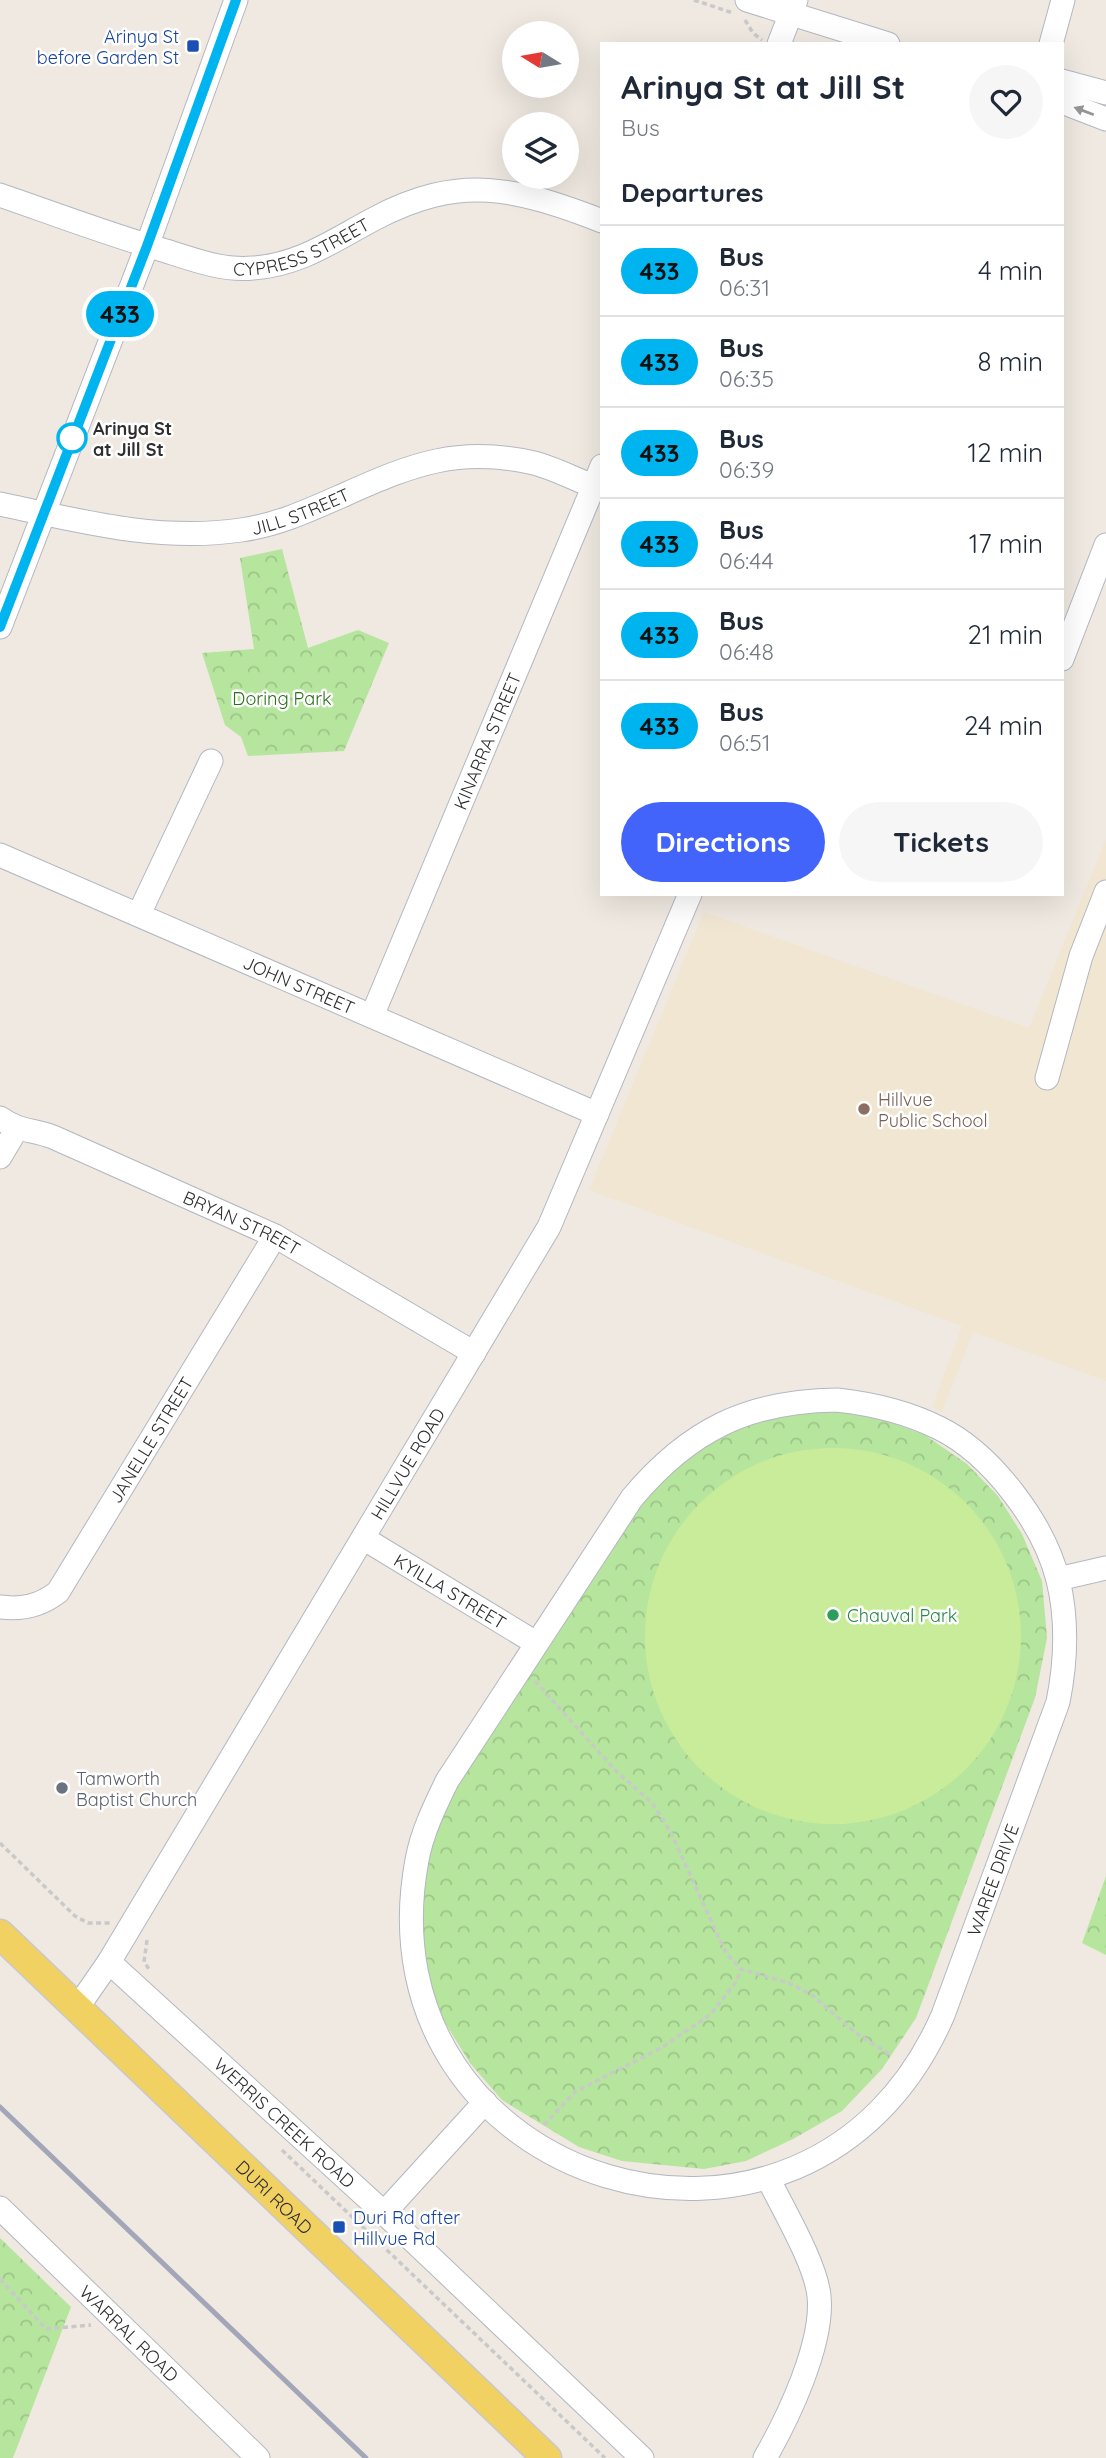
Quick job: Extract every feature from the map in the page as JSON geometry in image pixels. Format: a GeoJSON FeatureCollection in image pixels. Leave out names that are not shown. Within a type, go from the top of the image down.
{"type":"FeatureCollection","features":[{"type":"Feature","properties":{"kind":"main road","name":"DURI ROAD"},"geometry":{"type":"LineString","coordinates":[[0,1934],[547,2458]]}},
{"type":"Feature","properties":{"kind":"street"},"geometry":{"type":"LineString","coordinates":[[0,627],[147,246],[236,0]]}},
{"type":"Feature","properties":{"kind":"street"},"geometry":{"type":"LineString","coordinates":[[747,0],[793,8],[883,42]]}},
{"type":"Feature","properties":{"kind":"street"},"geometry":{"type":"LineString","coordinates":[[1037,42],[1060,7]]}},
{"type":"Feature","properties":{"kind":"street"},"geometry":{"type":"LineString","coordinates":[[1051,42],[1060,7]]}},
{"type":"Feature","properties":{"kind":"street"},"geometry":{"type":"LineString","coordinates":[[780,42],[793,8]]}},
{"type":"Feature","properties":{"kind":"street"},"geometry":{"type":"LineString","coordinates":[[1064,82],[1106,93]]}},
{"type":"Feature","properties":{"kind":"street"},"geometry":{"type":"LineString","coordinates":[[1064,104],[1106,119]]}},
{"type":"Feature","properties":{"kind":"street","name":"CYPRESS STREET"},"geometry":{"type":"LineString","coordinates":[[0,195],[147,246],[228,267],[251,269],[286,264],[317,252],[405,204],[437,193],[476,188],[536,198],[600,220]]}},
{"type":"Feature","properties":{"kind":"street","name":"JILL STREET"},"geometry":{"type":"LineString","coordinates":[[0,504],[160,533],[242,530],[297,516],[395,472],[428,461],[466,456],[537,464],[598,476]]}},
{"type":"Feature","properties":{"kind":"street","name":"KINARRA STREET"},"geometry":{"type":"LineString","coordinates":[[372,1016],[598,476]]}},
{"type":"Feature","properties":{"kind":"street"},"geometry":{"type":"LineString","coordinates":[[1064,655],[1101,577],[1106,545]]}},
{"type":"Feature","properties":{"kind":"street"},"geometry":{"type":"LineString","coordinates":[[139,914],[211,761]]}},
{"type":"Feature","properties":{"kind":"street","name":"JOHN STREET"},"geometry":{"type":"LineString","coordinates":[[0,855],[597,1114]]}},
{"type":"Feature","properties":{"kind":"street"},"geometry":{"type":"LineString","coordinates":[[1047,1078],[1082,956],[1106,892]]}},
{"type":"Feature","properties":{"kind":"street","name":"HILLVUE ROAD"},"geometry":{"type":"LineString","coordinates":[[77,2008],[109,1962],[549,1227],[689,896]]}},
{"type":"Feature","properties":{"kind":"street"},"geometry":{"type":"LineString","coordinates":[[0,1157],[8,1124]]}},
{"type":"Feature","properties":{"kind":"street","name":"BRYAN STREET"},"geometry":{"type":"LineString","coordinates":[[8,1124],[53,1136],[275,1236],[474,1353]]}},
{"type":"Feature","properties":{"kind":"street","name":"JANELLE STREET"},"geometry":{"type":"LineString","coordinates":[[0,1607],[28,1607],[58,1592],[275,1236]]}},
{"type":"Feature","properties":{"kind":"street","name":"WAREE DRIVE"},"geometry":{"type":"LineString","coordinates":[[798,1401],[868,1404],[898,1411],[941,1429],[974,1452],[1024,1507],[1058,1579],[1065,1623],[1065,1665],[1058,1702],[943,2015],[928,2049],[897,2094],[850,2138],[814,2161],[768,2178],[699,2190],[657,2189],[586,2171],[555,2157],[529,2140],[485,2102],[459,2070],[430,2014],[418,1977],[412,1900],[417,1859],[428,1821],[447,1781],[536,1643],[632,1498],[655,1470],[694,1439],[728,1419],[762,1408],[798,1401]]}},
{"type":"Feature","properties":{"kind":"street","name":"KYILLA STREET"},"geometry":{"type":"LineString","coordinates":[[363,1538],[536,1643]]}},
{"type":"Feature","properties":{"kind":"street"},"geometry":{"type":"LineString","coordinates":[[1058,1579],[1106,1568]]}},
{"type":"Feature","properties":{"kind":"street","name":"WERRIS CREEK ROAD"},"geometry":{"type":"LineString","coordinates":[[109,1962],[384,2213],[642,2458]]}},
{"type":"Feature","properties":{"kind":"street"},"geometry":{"type":"LineString","coordinates":[[384,2213],[485,2102]]}},
{"type":"Feature","properties":{"kind":"street"},"geometry":{"type":"LineString","coordinates":[[765,2458],[804,2374],[817,2330],[820,2296],[811,2269],[768,2178]]}},
{"type":"Feature","properties":{"kind":"street","name":"WARRAL ROAD"},"geometry":{"type":"LineString","coordinates":[[0,2208],[258,2458]]}},
{"type":"Feature","properties":{"kind":"path"},"geometry":{"type":"LineString","coordinates":[[694,0],[744,17],[757,39],[765,42]]}},
{"type":"Feature","properties":{"kind":"path"},"geometry":{"type":"LineString","coordinates":[[523,1667],[616,1771],[652,1803],[670,1831],[726,1953],[741,1969],[789,1983],[812,1995],[857,2034],[915,2069]]}},
{"type":"Feature","properties":{"kind":"path"},"geometry":{"type":"LineString","coordinates":[[529,2140],[575,2092],[661,2048],[710,2015],[736,1982],[741,1969]]}},
{"type":"Feature","properties":{"kind":"path"},"geometry":{"type":"LineString","coordinates":[[0,2278],[46,2329],[97,2324]]}},
{"type":"Feature","properties":{"kind":"shaded area","name":"Hillvue Public School"},"geometry":{"type":"Polygon","coordinates":[[[1106,839],[1106,1381],[973,1332],[942,1412],[932,1407],[962,1326],[589,1190],[704,912],[1029,1028],[1106,839]]]}},
{"type":"Feature","properties":{"kind":"green space","name":"Doring Park"},"geometry":{"type":"Polygon","coordinates":[[[282,549],[308,648],[358,630],[389,643],[344,751],[248,756],[241,737],[225,725],[202,653],[254,649],[240,558],[282,549]]]}},
{"type":"Feature","properties":{"kind":"green space","name":"Chauval Park"},"geometry":{"type":"Polygon","coordinates":[[[830,1409],[874,1416],[925,1435],[967,1464],[998,1496],[1022,1534],[1042,1581],[1047,1638],[1035,1698],[916,2018],[882,2069],[842,2111],[793,2139],[746,2161],[704,2169],[622,2161],[579,2147],[502,2100],[470,2063],[444,2021],[421,1964],[426,1839],[451,1780],[595,1558],[683,1450],[768,1415],[830,1409]]]}},
{"type":"Feature","properties":{"kind":"green space","name":"Chauval Park"},"geometry":{"type":"Polygon","coordinates":[[[833,1448],[870,1451],[905,1462],[938,1479],[979,1516],[999,1547],[1013,1581],[1018,1599],[1021,1636],[1018,1673],[1007,1708],[990,1741],[953,1782],[922,1802],[888,1816],[870,1821],[833,1824],[796,1821],[761,1810],[728,1793],[687,1756],[667,1725],[653,1691],[648,1673],[645,1636],[648,1599],[659,1564],[676,1531],[713,1490],[744,1470],[778,1456],[796,1451],[833,1448]]]}},
{"type":"Feature","properties":{"kind":"green space"},"geometry":{"type":"Polygon","coordinates":[[[1106,1876],[1106,1955],[1082,1943],[1106,1876]]]}},
{"type":"Feature","properties":{"kind":"green space"},"geometry":{"type":"Polygon","coordinates":[[[0,2238],[71,2307],[13,2458],[0,2458],[0,2238]]]}},
{"type":"Feature","properties":{"kind":"railway"},"geometry":{"type":"LineString","coordinates":[[0,2107],[366,2458]]}},
{"type":"Feature","properties":{"kind":"bus line","name":"433"},"geometry":{"type":"LineString","coordinates":[[0,627],[147,246],[236,0]]}},
{"type":"Feature","properties":{"kind":"place","name":"Arinya St before Garden St"},"geometry":{"type":"Point","coordinates":[193,46]}},
{"type":"Feature","properties":{"kind":"place","name":"Arinya St at Jill St"},"geometry":{"type":"Point","coordinates":[72,438]}},
{"type":"Feature","properties":{"kind":"place","name":"Hillvue Public School"},"geometry":{"type":"Point","coordinates":[864,1109]}},
{"type":"Feature","properties":{"kind":"place","name":"Chauval Park"},"geometry":{"type":"Point","coordinates":[833,1615]}},
{"type":"Feature","properties":{"kind":"place","name":"Tamworth Baptist Church"},"geometry":{"type":"Point","coordinates":[62,1788]}},
{"type":"Feature","properties":{"kind":"place","name":"Duri Rd after Hillvue Rd"},"geometry":{"type":"Point","coordinates":[339,2227]}}]}
